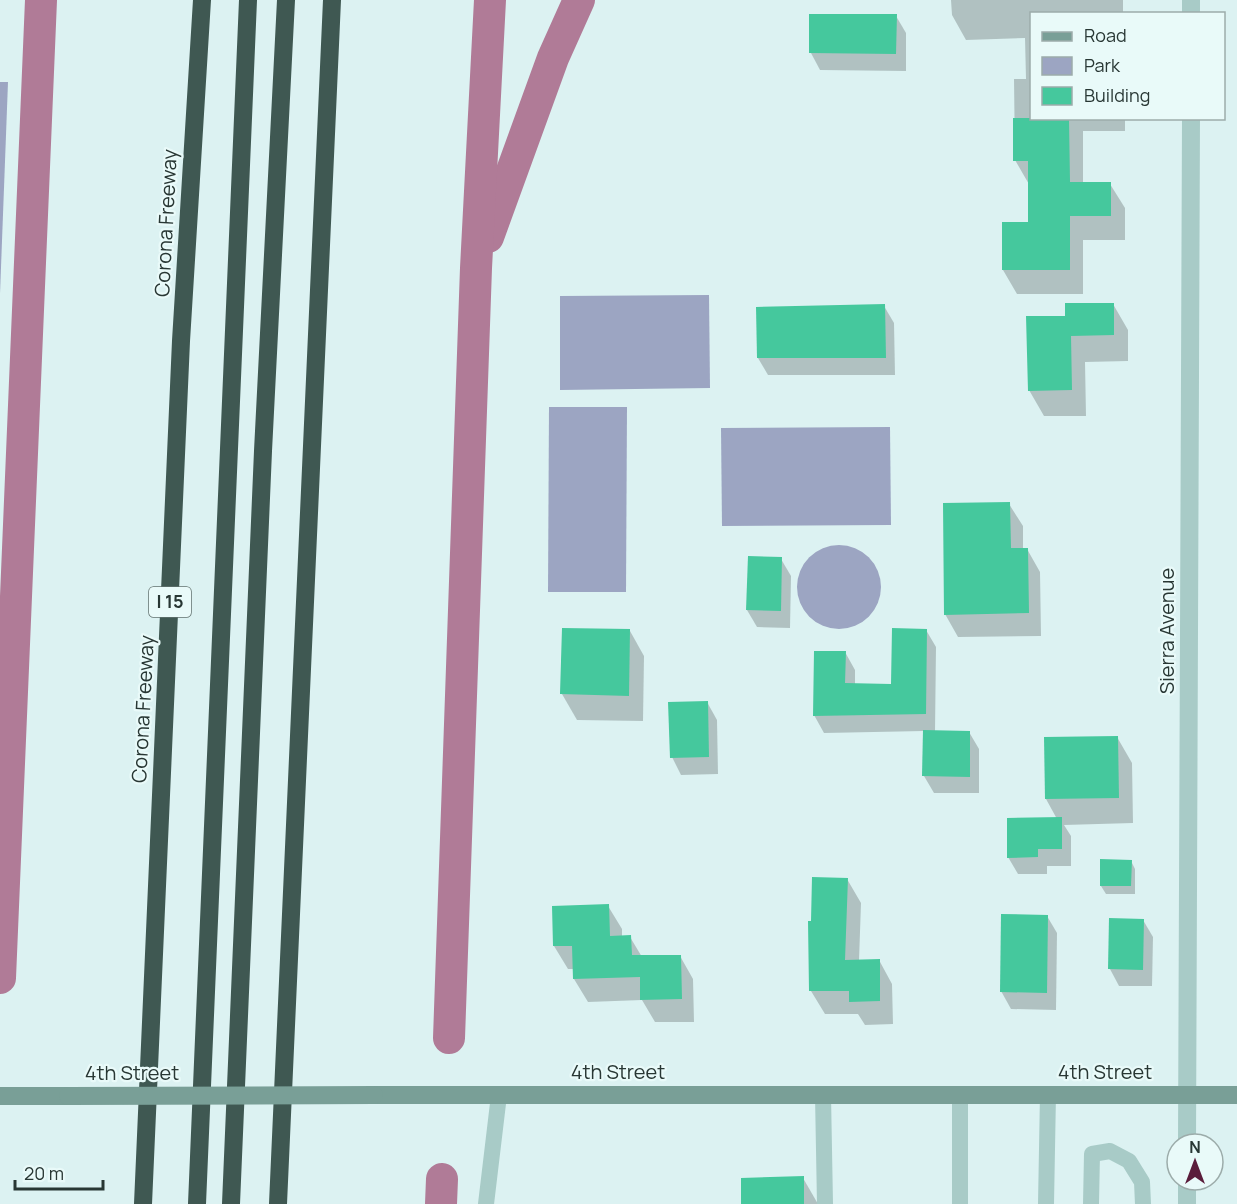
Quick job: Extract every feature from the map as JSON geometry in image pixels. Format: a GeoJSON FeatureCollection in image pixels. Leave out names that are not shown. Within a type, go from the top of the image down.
{"type":"FeatureCollection","features":[{"type":"Feature","properties":{"kind":"highway","name":"Corona Freeway"},"geometry":{"type":"LineString","coordinates":[[143,1204],[180,365],[202,0]]}},
{"type":"Feature","properties":{"kind":"highway"},"geometry":{"type":"LineString","coordinates":[[197,1204],[248,0]]}},
{"type":"Feature","properties":{"kind":"highway"},"geometry":{"type":"LineString","coordinates":[[231,1204],[263,463],[286,0]]}},
{"type":"Feature","properties":{"kind":"highway"},"geometry":{"type":"LineString","coordinates":[[278,1204],[332,0]]}},
{"type":"Feature","properties":{"kind":"street","name":"Sierra Avenue"},"geometry":{"type":"LineString","coordinates":[[1187,1132],[1191,120]]}},
{"type":"Feature","properties":{"kind":"street","name":"4th Street"},"geometry":{"type":"LineString","coordinates":[[0,1096],[1237,1095]]}},
{"type":"Feature","properties":{"kind":"lane"},"geometry":{"type":"LineString","coordinates":[[1046,1204],[1048,1094]]}},
{"type":"Feature","properties":{"kind":"lane"},"geometry":{"type":"LineString","coordinates":[[486,1204],[492,1095]]}},
{"type":"Feature","properties":{"kind":"lane"},"geometry":{"type":"LineString","coordinates":[[823,1095],[825,1204]]}},
{"type":"Feature","properties":{"kind":"lane"},"geometry":{"type":"LineString","coordinates":[[960,1095],[960,1204]]}},
{"type":"Feature","properties":{"kind":"lane"},"geometry":{"type":"LineString","coordinates":[[1091,1204],[1092,1154],[1110,1151],[1130,1161],[1142,1182],[1143,1204]]}},
{"type":"Feature","properties":{"kind":"green space"},"geometry":{"type":"Polygon","coordinates":[[[0,82],[8,82],[0,294],[0,82]]]}},
{"type":"Feature","properties":{"kind":"green space"},"geometry":{"type":"Polygon","coordinates":[[[709,295],[710,388],[560,390],[560,296],[709,295]]]}},
{"type":"Feature","properties":{"kind":"green space"},"geometry":{"type":"Polygon","coordinates":[[[549,407],[627,407],[626,592],[548,592],[549,407]]]}},
{"type":"Feature","properties":{"kind":"green space"},"geometry":{"type":"Polygon","coordinates":[[[890,427],[891,525],[722,526],[721,428],[890,427]]]}},
{"type":"Feature","properties":{"kind":"green space"},"geometry":{"type":"Polygon","coordinates":[[[839,545],[855,548],[869,557],[878,571],[881,587],[878,603],[869,617],[855,626],[839,629],[823,626],[809,617],[800,603],[797,587],[800,571],[809,557],[823,548],[839,545]]]}},
{"type":"Feature","properties":{"kind":"building"},"geometry":{"type":"Polygon","coordinates":[[[809,14],[897,14],[896,54],[809,53],[809,14]]]}},
{"type":"Feature","properties":{"kind":"building"},"geometry":{"type":"Polygon","coordinates":[[[1013,118],[1069,120],[1070,182],[1111,182],[1111,216],[1070,216],[1070,270],[1002,270],[1002,222],[1028,222],[1028,161],[1013,161],[1013,118]]]}},
{"type":"Feature","properties":{"kind":"building"},"geometry":{"type":"Polygon","coordinates":[[[1065,303],[1114,303],[1114,335],[1071,336],[1072,390],[1028,391],[1026,316],[1065,316],[1065,303]]]}},
{"type":"Feature","properties":{"kind":"building"},"geometry":{"type":"Polygon","coordinates":[[[885,304],[886,358],[757,358],[756,307],[885,304]]]}},
{"type":"Feature","properties":{"kind":"building"},"geometry":{"type":"Polygon","coordinates":[[[1010,502],[1011,548],[1028,548],[1029,613],[944,615],[943,503],[1010,502]]]}},
{"type":"Feature","properties":{"kind":"building"},"geometry":{"type":"Polygon","coordinates":[[[748,556],[782,557],[781,611],[746,610],[748,556]]]}},
{"type":"Feature","properties":{"kind":"building"},"geometry":{"type":"Polygon","coordinates":[[[562,628],[630,629],[629,696],[560,694],[562,628]]]}},
{"type":"Feature","properties":{"kind":"building"},"geometry":{"type":"Polygon","coordinates":[[[892,628],[927,629],[926,714],[813,716],[814,651],[846,651],[845,683],[891,684],[892,628]]]}},
{"type":"Feature","properties":{"kind":"building"},"geometry":{"type":"Polygon","coordinates":[[[708,701],[709,757],[670,758],[668,702],[708,701]]]}},
{"type":"Feature","properties":{"kind":"building"},"geometry":{"type":"Polygon","coordinates":[[[923,730],[970,731],[970,777],[922,776],[923,730]]]}},
{"type":"Feature","properties":{"kind":"building"},"geometry":{"type":"Polygon","coordinates":[[[1118,736],[1119,798],[1045,799],[1044,737],[1118,736]]]}},
{"type":"Feature","properties":{"kind":"building"},"geometry":{"type":"Polygon","coordinates":[[[1062,817],[1062,849],[1038,849],[1038,857],[1007,858],[1007,818],[1062,817]]]}},
{"type":"Feature","properties":{"kind":"building"},"geometry":{"type":"Polygon","coordinates":[[[1100,859],[1132,860],[1131,886],[1100,886],[1100,859]]]}},
{"type":"Feature","properties":{"kind":"building"},"geometry":{"type":"Polygon","coordinates":[[[812,877],[848,878],[845,960],[880,959],[880,1001],[849,1002],[849,991],[809,991],[808,921],[811,921],[812,877]]]}},
{"type":"Feature","properties":{"kind":"building"},"geometry":{"type":"Polygon","coordinates":[[[609,904],[610,936],[631,935],[632,955],[681,955],[682,999],[640,1000],[640,977],[573,979],[572,946],[553,946],[552,906],[609,904]]]}},
{"type":"Feature","properties":{"kind":"building"},"geometry":{"type":"Polygon","coordinates":[[[1001,914],[1048,915],[1047,993],[1000,992],[1001,914]]]}},
{"type":"Feature","properties":{"kind":"building"},"geometry":{"type":"Polygon","coordinates":[[[1109,918],[1144,919],[1143,970],[1108,969],[1109,918]]]}},
{"type":"Feature","properties":{"kind":"building"},"geometry":{"type":"Polygon","coordinates":[[[804,1176],[804,1204],[741,1204],[741,1178],[804,1176]]]}},
{"type":"Feature","properties":{"kind":"waterway"},"geometry":{"type":"LineString","coordinates":[[0,978],[41,0]]}},
{"type":"Feature","properties":{"kind":"waterway"},"geometry":{"type":"LineString","coordinates":[[449,1038],[476,268],[490,0]]}},
{"type":"Feature","properties":{"kind":"waterway"},"geometry":{"type":"LineString","coordinates":[[488,237],[553,58],[579,0]]}},
{"type":"Feature","properties":{"kind":"waterway"},"geometry":{"type":"LineString","coordinates":[[441,1204],[442,1179]]}}]}
